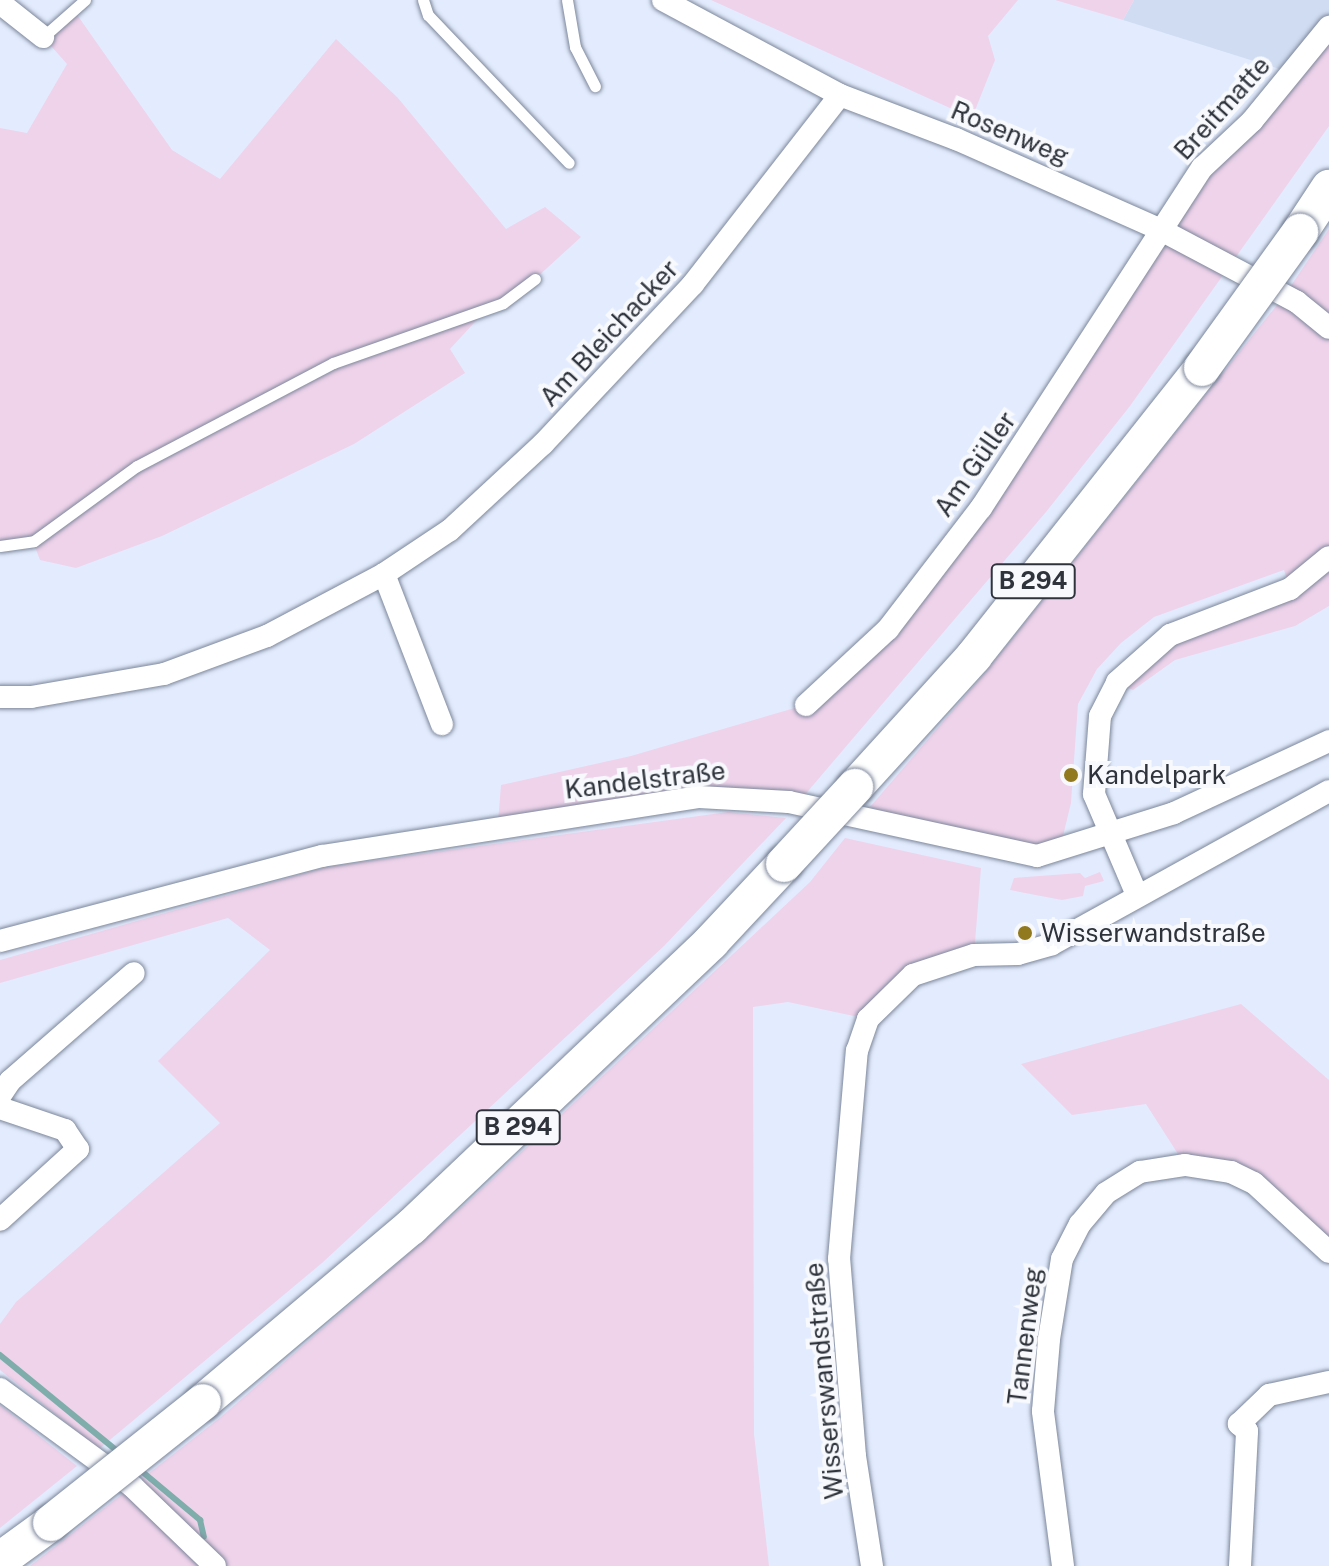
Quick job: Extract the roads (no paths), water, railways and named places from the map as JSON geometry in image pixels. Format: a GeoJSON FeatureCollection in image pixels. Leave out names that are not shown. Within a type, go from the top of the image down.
{"type":"FeatureCollection","features":[{"type":"Feature","properties":{"kind":"highway","name":"B 294"},"geometry":{"type":"LineString","coordinates":[[0,1560],[203,1402],[411,1227],[711,942],[974,656],[1202,368],[1329,188]]}},
{"type":"Feature","properties":{"kind":"street","name":"Rosenweg"},"geometry":{"type":"LineString","coordinates":[[663,0],[840,95],[956,139],[1161,230],[1297,302],[1329,328]]}},
{"type":"Feature","properties":{"kind":"street"},"geometry":{"type":"LineString","coordinates":[[0,3],[43,37]]}},
{"type":"Feature","properties":{"kind":"street","name":"Breitmatte"},"geometry":{"type":"LineString","coordinates":[[1161,230],[1202,168],[1252,121],[1329,27]]}},
{"type":"Feature","properties":{"kind":"street","name":"Am Bleichacker"},"geometry":{"type":"LineString","coordinates":[[0,697],[31,697],[164,674],[267,636],[384,574],[473,510],[619,365],[730,243],[840,95]]}},
{"type":"Feature","properties":{"kind":"street","name":"Am Güller"},"geometry":{"type":"LineString","coordinates":[[806,705],[888,629],[981,508],[1161,230]]}},
{"type":"Feature","properties":{"kind":"street"},"geometry":{"type":"LineString","coordinates":[[1329,557],[1290,589],[1170,635],[1117,682],[1100,716],[1094,746],[1094,794],[1108,835],[1137,895],[1329,791]]}},
{"type":"Feature","properties":{"kind":"street"},"geometry":{"type":"LineString","coordinates":[[384,574],[442,724]]}},
{"type":"Feature","properties":{"kind":"street","name":"Kandelstraße"},"geometry":{"type":"LineString","coordinates":[[0,941],[322,856],[699,797],[776,800],[1037,856],[1174,813],[1329,741]]}},
{"type":"Feature","properties":{"kind":"street","name":"Wisserswandstraße"},"geometry":{"type":"LineString","coordinates":[[872,1566],[855,1456],[839,1259],[857,1051],[868,1019],[887,995],[913,975],[974,955],[1018,954],[1052,944],[1137,895]]}},
{"type":"Feature","properties":{"kind":"street"},"geometry":{"type":"LineString","coordinates":[[0,1096],[10,1081],[134,973]]}},
{"type":"Feature","properties":{"kind":"street"},"geometry":{"type":"LineString","coordinates":[[0,1108],[65,1130],[78,1149],[0,1220]]}},
{"type":"Feature","properties":{"kind":"street","name":"Tannenweg"},"geometry":{"type":"LineString","coordinates":[[1063,1566],[1043,1411],[1054,1291],[1062,1259],[1088,1214],[1106,1193],[1140,1172],[1185,1165],[1231,1172],[1254,1183],[1329,1252]]}},
{"type":"Feature","properties":{"kind":"street"},"geometry":{"type":"LineString","coordinates":[[1240,1566],[1247,1431],[1239,1424],[1269,1395],[1329,1382]]}},
{"type":"Feature","properties":{"kind":"street"},"geometry":{"type":"LineString","coordinates":[[0,1389],[132,1486],[215,1566]]}},
{"type":"Feature","properties":{"kind":"lane"},"geometry":{"type":"LineString","coordinates":[[43,37],[85,0]]}},
{"type":"Feature","properties":{"kind":"lane"},"geometry":{"type":"LineString","coordinates":[[423,0],[428,15],[569,163]]}},
{"type":"Feature","properties":{"kind":"lane"},"geometry":{"type":"LineString","coordinates":[[567,0],[575,47],[595,86]]}},
{"type":"Feature","properties":{"kind":"lane"},"geometry":{"type":"LineString","coordinates":[[0,546],[34,541],[137,466],[333,363],[503,303],[535,279]]}},
{"type":"Feature","properties":{"kind":"waterway"},"geometry":{"type":"LineString","coordinates":[[0,1355],[121,1454]]}},
{"type":"Feature","properties":{"kind":"waterway"},"geometry":{"type":"LineString","coordinates":[[139,1469],[200,1520],[204,1537]]}},
{"type":"Feature","properties":{"kind":"place","name":"Kandelpark"},"geometry":{"type":"Point","coordinates":[1071,775]}},
{"type":"Feature","properties":{"kind":"place","name":"Wisserwandstraße"},"geometry":{"type":"Point","coordinates":[1025,933]}}]}
